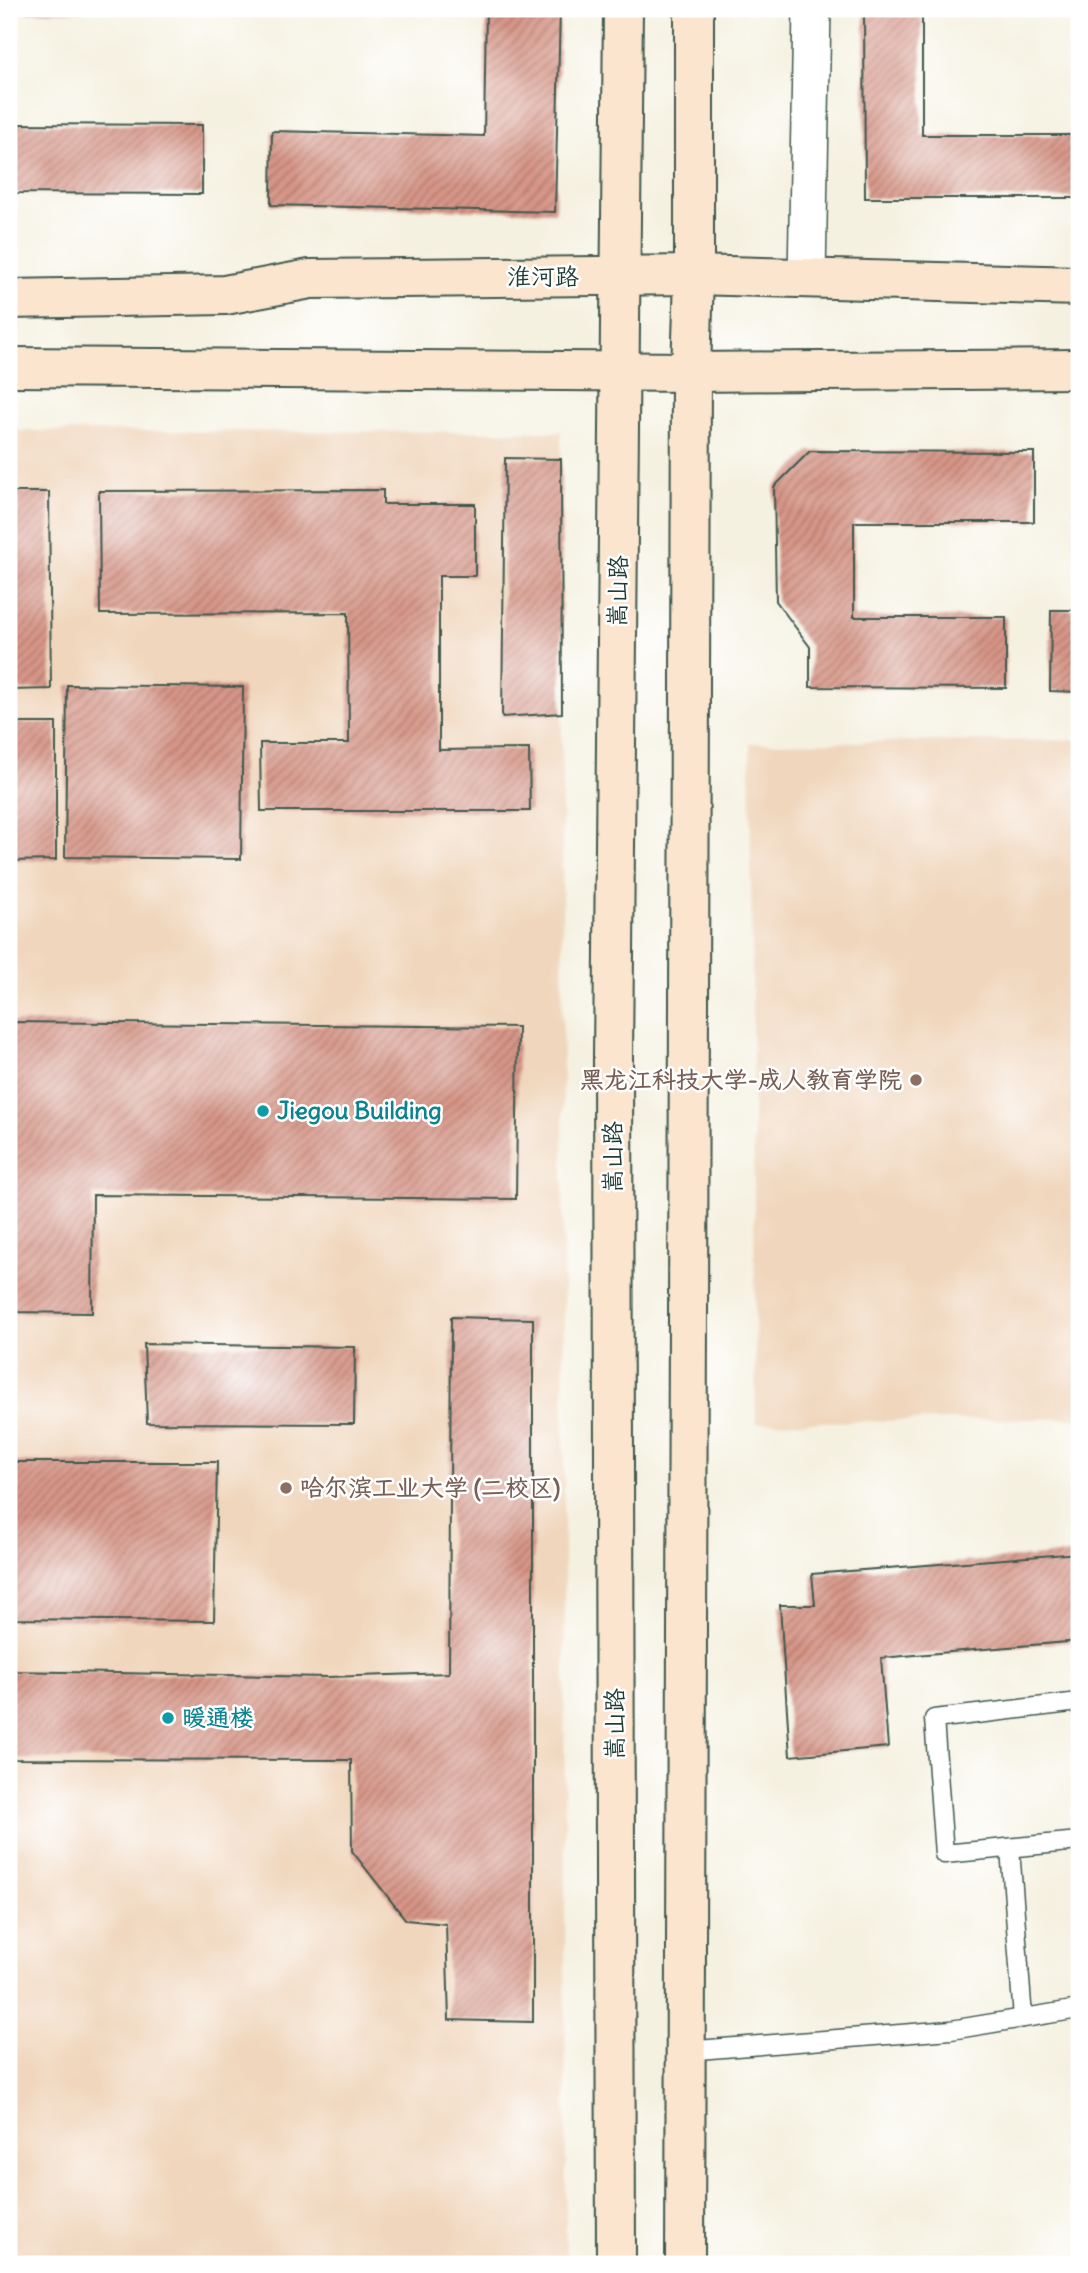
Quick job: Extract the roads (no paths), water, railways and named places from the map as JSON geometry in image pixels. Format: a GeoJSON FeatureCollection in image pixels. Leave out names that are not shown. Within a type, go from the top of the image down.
{"type":"FeatureCollection","features":[{"type":"Feature","properties":{"kind":"main road","name":"嵩山路"},"geometry":{"type":"LineString","coordinates":[[616,2264],[613,1057],[623,9]]}},
{"type":"Feature","properties":{"kind":"main road"},"geometry":{"type":"LineString","coordinates":[[685,2264],[694,9]]}},
{"type":"Feature","properties":{"kind":"main road","name":"淮河路"},"geometry":{"type":"LineString","coordinates":[[9,299],[225,295],[310,279],[694,275],[1079,286]]}},
{"type":"Feature","properties":{"kind":"main road"},"geometry":{"type":"LineString","coordinates":[[9,367],[691,372],[1079,369]]}},
{"type":"Feature","properties":{"kind":"street"},"geometry":{"type":"LineString","coordinates":[[807,277],[812,9]]}},
{"type":"Feature","properties":{"kind":"lane"},"geometry":{"type":"LineString","coordinates":[[1079,1702],[934,1719],[944,1854],[1079,1841]]}},
{"type":"Feature","properties":{"kind":"lane"},"geometry":{"type":"LineString","coordinates":[[1010,1849],[1023,2018]]}},
{"type":"Feature","properties":{"kind":"lane"},"geometry":{"type":"LineString","coordinates":[[685,2051],[951,2030],[1079,2009]]}},
{"type":"Feature","properties":{"kind":"place","name":"黑龙江科技大学-成人教育学院"},"geometry":{"type":"Point","coordinates":[916,1080]}},
{"type":"Feature","properties":{"kind":"place","name":"Jiegou Building"},"geometry":{"type":"Point","coordinates":[263,1111]}},
{"type":"Feature","properties":{"kind":"place","name":"哈尔滨工业大学 (二校区)"},"geometry":{"type":"Point","coordinates":[286,1488]}},
{"type":"Feature","properties":{"kind":"place","name":"暖通楼"},"geometry":{"type":"Point","coordinates":[168,1718]}}]}
